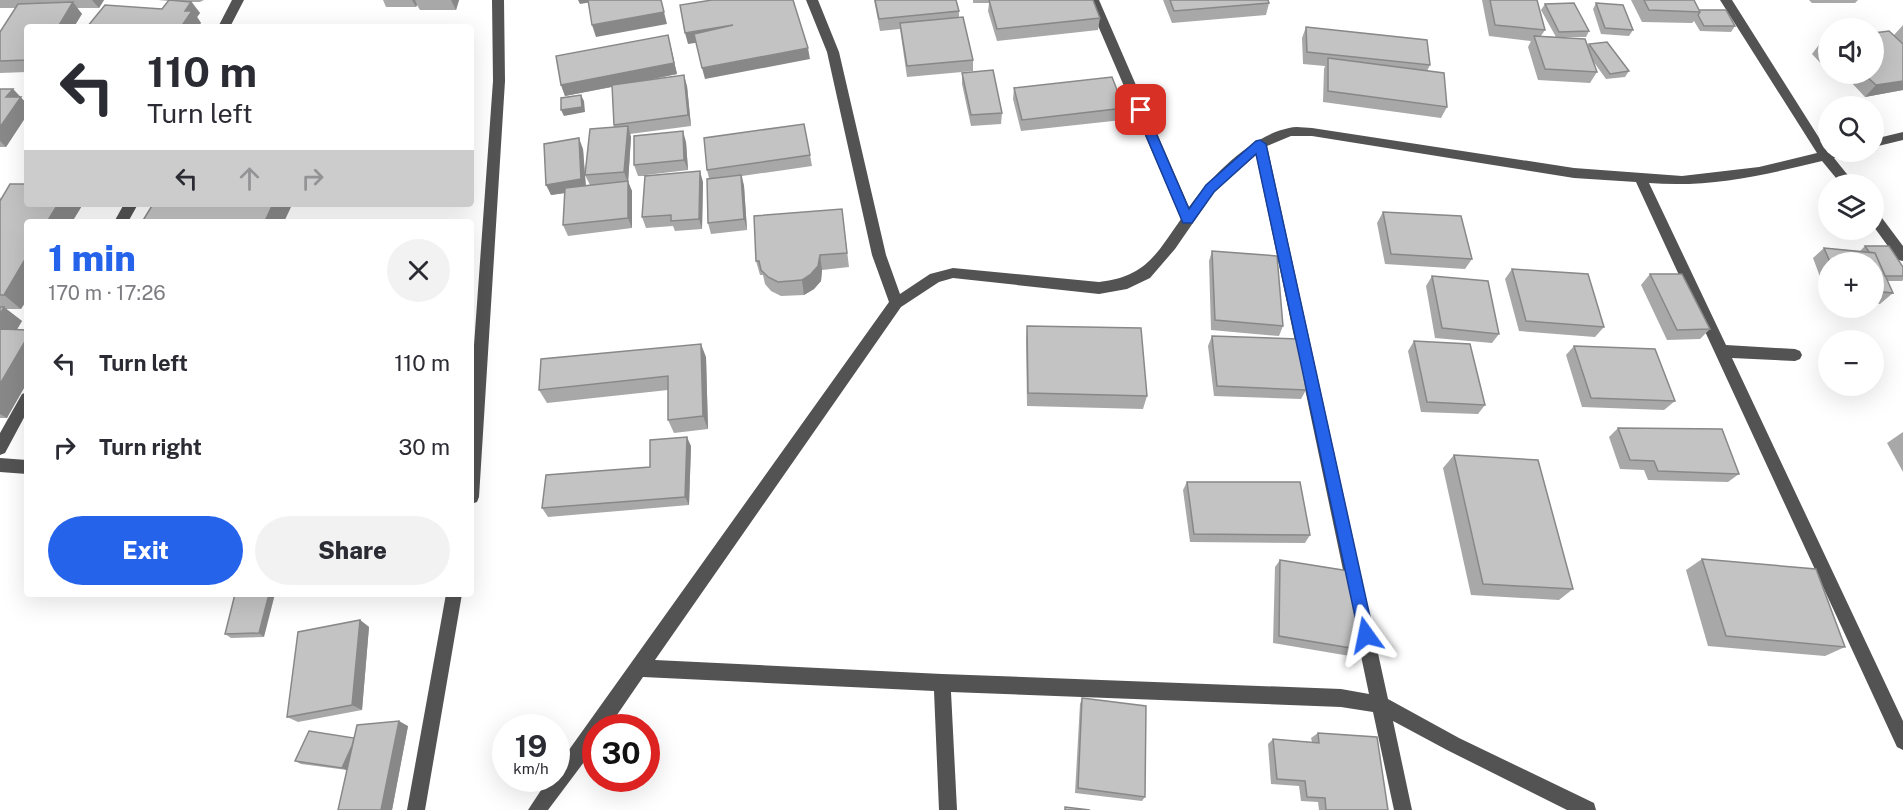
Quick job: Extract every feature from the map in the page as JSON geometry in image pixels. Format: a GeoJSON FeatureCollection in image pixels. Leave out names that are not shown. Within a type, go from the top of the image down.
{"type":"FeatureCollection","features":[{"type":"Feature","properties":{"kind":"street"},"geometry":{"type":"LineString","coordinates":[[226,24],[238,0]]}},
{"type":"Feature","properties":{"kind":"street"},"geometry":{"type":"LineString","coordinates":[[474,452],[499,81],[498,0]]}},
{"type":"Feature","properties":{"kind":"street"},"geometry":{"type":"LineString","coordinates":[[812,0],[833,52],[879,255],[896,303]]}},
{"type":"Feature","properties":{"kind":"street"},"geometry":{"type":"LineString","coordinates":[[1093,0],[1188,220]]}},
{"type":"Feature","properties":{"kind":"street"},"geometry":{"type":"LineString","coordinates":[[1726,0],[1818,134]]}},
{"type":"Feature","properties":{"kind":"street"},"geometry":{"type":"LineString","coordinates":[[607,714],[896,303],[935,278],[953,273],[1099,288],[1122,285],[1145,274],[1210,189],[1260,144],[1290,132],[1312,132],[1491,162],[1574,173],[1682,181],[1716,179],[1759,172],[1818,156]]}},
{"type":"Feature","properties":{"kind":"street"},"geometry":{"type":"LineString","coordinates":[[1884,141],[1903,136]]}},
{"type":"Feature","properties":{"kind":"street"},"geometry":{"type":"LineString","coordinates":[[1260,144],[1403,810]]}},
{"type":"Feature","properties":{"kind":"street"},"geometry":{"type":"LineString","coordinates":[[1640,177],[1903,741]]}},
{"type":"Feature","properties":{"kind":"street"},"geometry":{"type":"LineString","coordinates":[[1884,231],[1903,256]]}},
{"type":"Feature","properties":{"kind":"street"},"geometry":{"type":"LineString","coordinates":[[1721,351],[1795,355]]}},
{"type":"Feature","properties":{"kind":"street"},"geometry":{"type":"LineString","coordinates":[[0,448],[24,404]]}},
{"type":"Feature","properties":{"kind":"street"},"geometry":{"type":"LineString","coordinates":[[0,465],[24,467]]}},
{"type":"Feature","properties":{"kind":"street"},"geometry":{"type":"LineString","coordinates":[[416,810],[453,597]]}},
{"type":"Feature","properties":{"kind":"street"},"geometry":{"type":"LineString","coordinates":[[640,668],[942,683],[1341,698],[1382,705],[1454,744],[1587,810]]}},
{"type":"Feature","properties":{"kind":"street"},"geometry":{"type":"LineString","coordinates":[[942,683],[948,810]]}},
{"type":"Feature","properties":{"kind":"street"},"geometry":{"type":"LineString","coordinates":[[537,810],[582,748]]}},
{"type":"Feature","properties":{"kind":"building"},"geometry":{"type":"Polygon","coordinates":[[[169,0],[191,2],[185,11],[192,11],[183,24],[89,24],[105,5],[162,9],[169,0]]]}},
{"type":"Feature","properties":{"kind":"building"},"geometry":{"type":"Polygon","coordinates":[[[588,0],[661,0],[664,12],[592,25],[588,0]]]}},
{"type":"Feature","properties":{"kind":"building"},"geometry":{"type":"Polygon","coordinates":[[[712,0],[793,0],[808,48],[702,68],[694,34],[733,25],[685,33],[680,5],[712,0]]]}},
{"type":"Feature","properties":{"kind":"building"},"geometry":{"type":"Polygon","coordinates":[[[875,0],[956,0],[959,11],[879,19],[875,0]]]}},
{"type":"Feature","properties":{"kind":"building"},"geometry":{"type":"Polygon","coordinates":[[[989,0],[1093,0],[1100,18],[997,29],[989,0]]]}},
{"type":"Feature","properties":{"kind":"building"},"geometry":{"type":"Polygon","coordinates":[[[1170,0],[1268,0],[1269,3],[1174,11],[1170,0]]]}},
{"type":"Feature","properties":{"kind":"building"},"geometry":{"type":"Polygon","coordinates":[[[1490,0],[1537,0],[1545,30],[1495,25],[1490,0]]]}},
{"type":"Feature","properties":{"kind":"building"},"geometry":{"type":"Polygon","coordinates":[[[1644,0],[1694,0],[1700,12],[1649,10],[1644,0]]]}},
{"type":"Feature","properties":{"kind":"building"},"geometry":{"type":"Polygon","coordinates":[[[73,2],[60,24],[24,24],[24,60],[0,61],[0,32],[18,4],[73,2]]]}},
{"type":"Feature","properties":{"kind":"building"},"geometry":{"type":"Polygon","coordinates":[[[1574,3],[1589,31],[1559,32],[1545,4],[1574,3]]]}},
{"type":"Feature","properties":{"kind":"building"},"geometry":{"type":"Polygon","coordinates":[[[1596,3],[1623,5],[1633,30],[1605,28],[1596,3]]]}},
{"type":"Feature","properties":{"kind":"building"},"geometry":{"type":"Polygon","coordinates":[[[1699,10],[1726,10],[1735,26],[1704,26],[1698,15],[1699,10]]]}},
{"type":"Feature","properties":{"kind":"building"},"geometry":{"type":"Polygon","coordinates":[[[963,17],[973,60],[907,66],[900,23],[963,17]]]}},
{"type":"Feature","properties":{"kind":"building"},"geometry":{"type":"Polygon","coordinates":[[[1306,27],[1427,40],[1430,65],[1307,52],[1306,27]]]}},
{"type":"Feature","properties":{"kind":"building"},"geometry":{"type":"Polygon","coordinates":[[[1889,31],[1903,44],[1903,81],[1884,84],[1884,32],[1889,31]]]}},
{"type":"Feature","properties":{"kind":"building"},"geometry":{"type":"Polygon","coordinates":[[[668,35],[674,63],[561,85],[556,56],[668,35]]]}},
{"type":"Feature","properties":{"kind":"building"},"geometry":{"type":"Polygon","coordinates":[[[1534,36],[1585,39],[1597,72],[1545,69],[1534,36]]]}},
{"type":"Feature","properties":{"kind":"building"},"geometry":{"type":"Polygon","coordinates":[[[1607,42],[1629,71],[1610,74],[1589,44],[1607,42]]]}},
{"type":"Feature","properties":{"kind":"building"},"geometry":{"type":"Polygon","coordinates":[[[1328,58],[1444,73],[1447,107],[1328,91],[1328,58]]]}},
{"type":"Feature","properties":{"kind":"building"},"geometry":{"type":"Polygon","coordinates":[[[993,70],[1002,113],[971,115],[962,73],[993,70]]]}},
{"type":"Feature","properties":{"kind":"building"},"geometry":{"type":"Polygon","coordinates":[[[684,75],[688,115],[614,125],[612,85],[684,75]]]}},
{"type":"Feature","properties":{"kind":"building"},"geometry":{"type":"Polygon","coordinates":[[[1112,77],[1124,108],[1022,120],[1014,88],[1112,77]]]}},
{"type":"Feature","properties":{"kind":"building"},"geometry":{"type":"Polygon","coordinates":[[[0,89],[13,89],[6,97],[21,97],[0,127],[0,89]]]}},
{"type":"Feature","properties":{"kind":"building"},"geometry":{"type":"Polygon","coordinates":[[[581,95],[582,107],[561,110],[561,98],[581,95]]]}},
{"type":"Feature","properties":{"kind":"building"},"geometry":{"type":"Polygon","coordinates":[[[804,124],[810,155],[707,170],[704,138],[804,124]]]}},
{"type":"Feature","properties":{"kind":"building"},"geometry":{"type":"Polygon","coordinates":[[[628,126],[624,172],[585,175],[590,129],[628,126]]]}},
{"type":"Feature","properties":{"kind":"building"},"geometry":{"type":"Polygon","coordinates":[[[683,131],[684,160],[634,165],[634,136],[683,131]]]}},
{"type":"Feature","properties":{"kind":"building"},"geometry":{"type":"Polygon","coordinates":[[[579,138],[581,179],[546,185],[544,144],[579,138]]]}},
{"type":"Feature","properties":{"kind":"building"},"geometry":{"type":"Polygon","coordinates":[[[700,171],[699,219],[671,221],[671,215],[642,217],[645,176],[700,171]]]}},
{"type":"Feature","properties":{"kind":"building"},"geometry":{"type":"Polygon","coordinates":[[[741,175],[744,219],[708,223],[707,179],[741,175]]]}},
{"type":"Feature","properties":{"kind":"building"},"geometry":{"type":"Polygon","coordinates":[[[628,181],[628,218],[563,225],[565,188],[628,181]]]}},
{"type":"Feature","properties":{"kind":"building"},"geometry":{"type":"Polygon","coordinates":[[[10,184],[24,184],[24,207],[56,207],[49,219],[24,219],[24,261],[4,295],[0,295],[0,201],[10,184]]]}},
{"type":"Feature","properties":{"kind":"building"},"geometry":{"type":"Polygon","coordinates":[[[151,207],[272,207],[266,219],[144,219],[151,207]]]}},
{"type":"Feature","properties":{"kind":"building"},"geometry":{"type":"Polygon","coordinates":[[[842,209],[847,253],[820,255],[818,266],[802,280],[778,282],[761,270],[759,261],[756,261],[754,216],[842,209]]]}},
{"type":"Feature","properties":{"kind":"building"},"geometry":{"type":"Polygon","coordinates":[[[1383,212],[1461,216],[1472,259],[1391,254],[1383,212]]]}},
{"type":"Feature","properties":{"kind":"building"},"geometry":{"type":"Polygon","coordinates":[[[1865,246],[1889,246],[1903,267],[1903,276],[1885,276],[1884,252],[1869,252],[1865,246]]]}},
{"type":"Feature","properties":{"kind":"building"},"geometry":{"type":"Polygon","coordinates":[[[1824,248],[1865,252],[1826,252],[1824,248]]]}},
{"type":"Feature","properties":{"kind":"building"},"geometry":{"type":"Polygon","coordinates":[[[1212,251],[1277,256],[1283,326],[1215,320],[1212,251]]]}},
{"type":"Feature","properties":{"kind":"building"},"geometry":{"type":"Polygon","coordinates":[[[1512,269],[1588,274],[1604,327],[1526,321],[1512,269]]]}},
{"type":"Feature","properties":{"kind":"building"},"geometry":{"type":"Polygon","coordinates":[[[1884,273],[1893,293],[1884,292],[1884,273]]]}},
{"type":"Feature","properties":{"kind":"building"},"geometry":{"type":"Polygon","coordinates":[[[1650,274],[1682,274],[1710,329],[1677,330],[1650,274]]]}},
{"type":"Feature","properties":{"kind":"building"},"geometry":{"type":"Polygon","coordinates":[[[1432,276],[1488,281],[1499,334],[1442,328],[1432,276]]]}},
{"type":"Feature","properties":{"kind":"building"},"geometry":{"type":"Polygon","coordinates":[[[1027,326],[1141,328],[1147,396],[1028,393],[1027,326]]]}},
{"type":"Feature","properties":{"kind":"building"},"geometry":{"type":"Polygon","coordinates":[[[0,329],[24,330],[24,343],[0,384],[0,329]]]}},
{"type":"Feature","properties":{"kind":"building"},"geometry":{"type":"Polygon","coordinates":[[[1212,336],[1298,339],[1306,390],[1217,386],[1212,336]]]}},
{"type":"Feature","properties":{"kind":"building"},"geometry":{"type":"Polygon","coordinates":[[[1414,341],[1470,344],[1485,405],[1427,402],[1414,341]]]}},
{"type":"Feature","properties":{"kind":"building"},"geometry":{"type":"Polygon","coordinates":[[[701,344],[703,416],[668,420],[668,376],[539,390],[541,359],[701,344]]]}},
{"type":"Feature","properties":{"kind":"building"},"geometry":{"type":"Polygon","coordinates":[[[1574,346],[1655,349],[1675,401],[1591,398],[1574,346]]]}},
{"type":"Feature","properties":{"kind":"building"},"geometry":{"type":"Polygon","coordinates":[[[1618,428],[1722,429],[1739,474],[1658,471],[1654,461],[1630,460],[1618,428]]]}},
{"type":"Feature","properties":{"kind":"building"},"geometry":{"type":"Polygon","coordinates":[[[687,437],[685,497],[542,508],[546,475],[650,467],[650,440],[687,437]]]}},
{"type":"Feature","properties":{"kind":"building"},"geometry":{"type":"Polygon","coordinates":[[[1454,455],[1538,460],[1573,589],[1483,584],[1454,455]]]}},
{"type":"Feature","properties":{"kind":"building"},"geometry":{"type":"Polygon","coordinates":[[[1187,482],[1300,482],[1310,535],[1194,534],[1187,482]]]}},
{"type":"Feature","properties":{"kind":"building"},"geometry":{"type":"Polygon","coordinates":[[[1702,559],[1816,569],[1845,647],[1726,636],[1702,559]]]}},
{"type":"Feature","properties":{"kind":"building"},"geometry":{"type":"Polygon","coordinates":[[[1280,560],[1355,572],[1357,649],[1279,636],[1280,560]]]}},
{"type":"Feature","properties":{"kind":"building"},"geometry":{"type":"Polygon","coordinates":[[[234,597],[268,597],[259,633],[225,634],[234,597]]]}},
{"type":"Feature","properties":{"kind":"building"},"geometry":{"type":"Polygon","coordinates":[[[360,620],[352,705],[287,717],[298,632],[360,620]]]}},
{"type":"Feature","properties":{"kind":"building"},"geometry":{"type":"Polygon","coordinates":[[[1082,698],[1146,706],[1145,797],[1078,788],[1082,698]]]}},
{"type":"Feature","properties":{"kind":"building"},"geometry":{"type":"Polygon","coordinates":[[[399,721],[381,810],[338,810],[357,725],[399,721]]]}},
{"type":"Feature","properties":{"kind":"building"},"geometry":{"type":"Polygon","coordinates":[[[309,731],[354,738],[342,768],[295,761],[309,731]]]}},
{"type":"Feature","properties":{"kind":"building"},"geometry":{"type":"Polygon","coordinates":[[[1318,733],[1377,737],[1388,810],[1326,810],[1325,798],[1307,797],[1305,781],[1277,779],[1273,739],[1319,743],[1318,733]]]}},
{"type":"Feature","properties":{"kind":"building"},"geometry":{"type":"Polygon","coordinates":[[[1065,807],[1090,810],[1065,810],[1065,807]]]}},
{"type":"Feature","properties":{"kind":"route"},"geometry":{"type":"LineString","coordinates":[[1141,110],[1188,220],[1210,189],[1260,144],[1366,635]]}}]}
